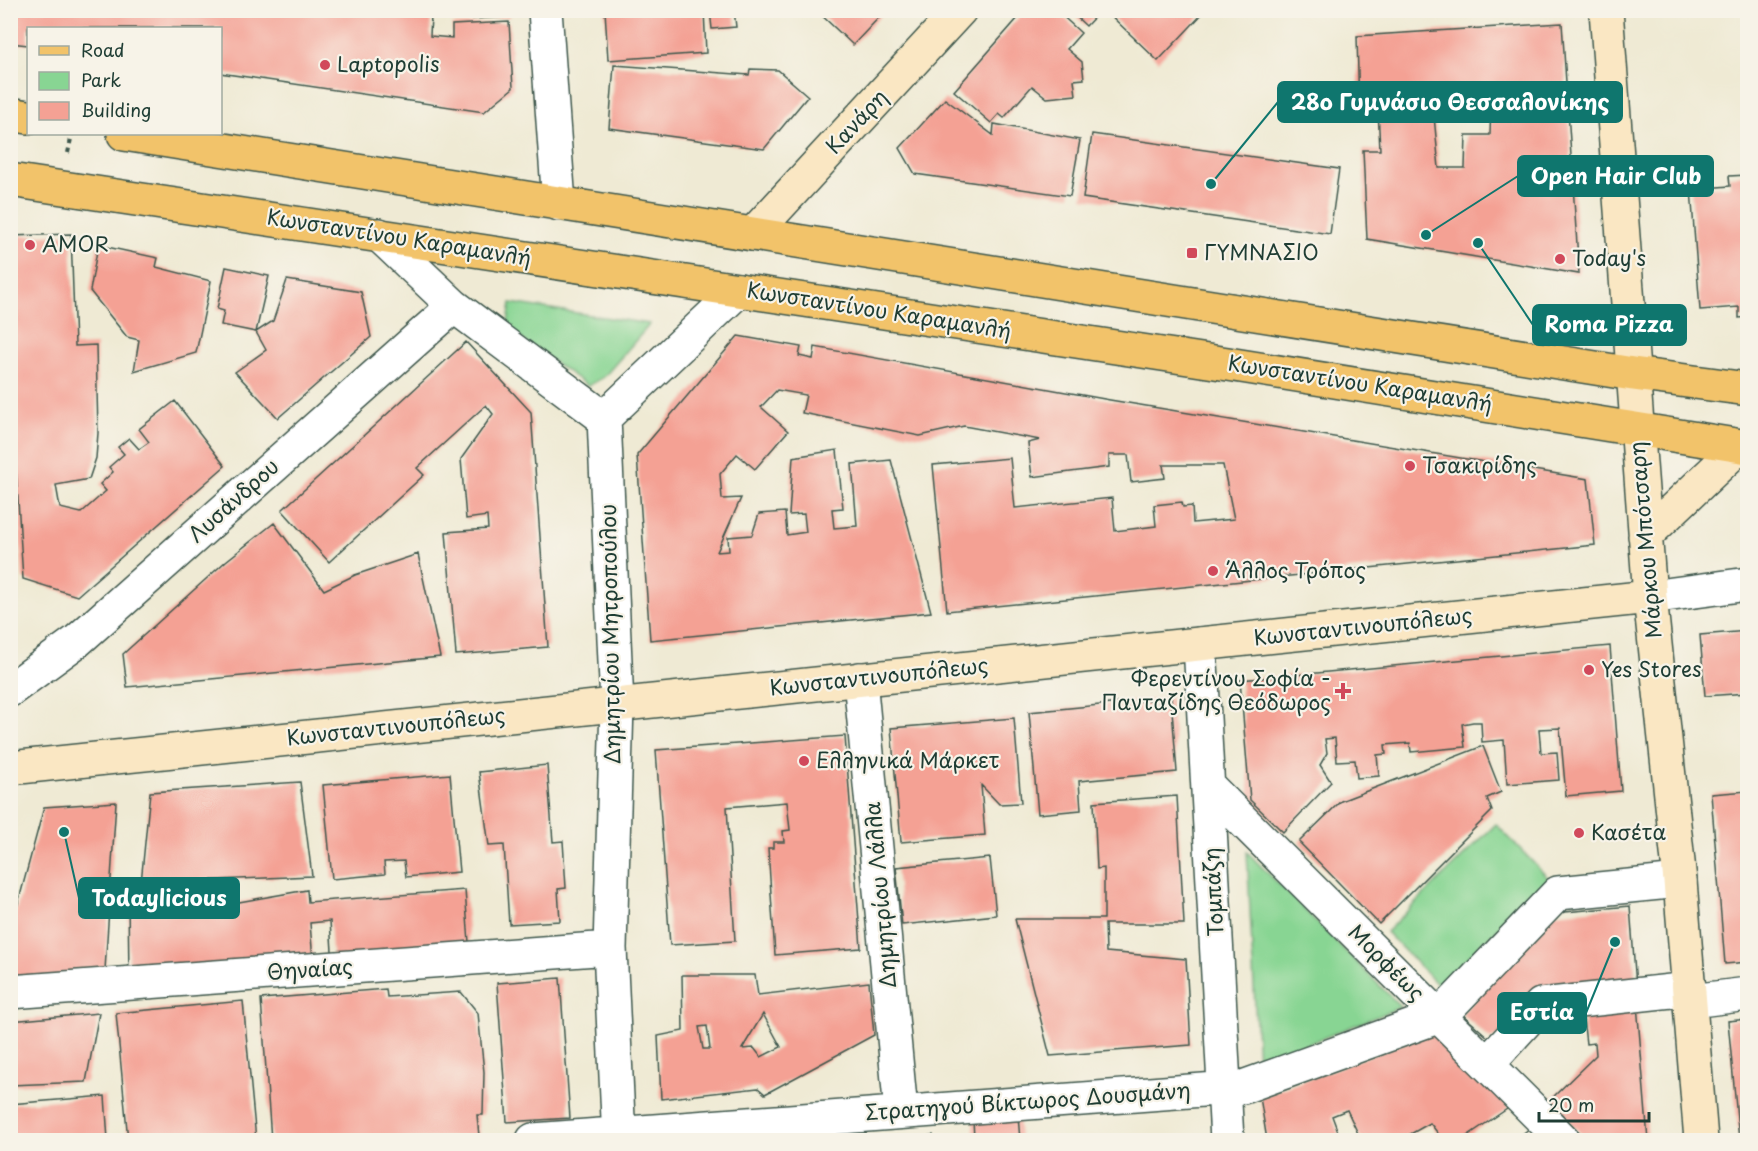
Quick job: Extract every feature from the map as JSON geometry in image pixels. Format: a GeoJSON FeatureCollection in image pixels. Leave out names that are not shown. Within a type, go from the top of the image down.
{"type":"FeatureCollection","features":[{"type":"Feature","properties":{"kind":"main road"},"geometry":{"type":"LineString","coordinates":[[10,114],[27,117]]}},
{"type":"Feature","properties":{"kind":"main road"},"geometry":{"type":"LineString","coordinates":[[130,135],[1632,374],[1748,389]]}},
{"type":"Feature","properties":{"kind":"main road","name":"Κωνσταντίνου Καραμανλή"},"geometry":{"type":"LineString","coordinates":[[10,180],[1636,427],[1744,446]]}},
{"type":"Feature","properties":{"kind":"street"},"geometry":{"type":"LineString","coordinates":[[545,10],[559,204]]}},
{"type":"Feature","properties":{"kind":"street","name":"Κανάρη"},"geometry":{"type":"LineString","coordinates":[[753,234],[960,10]]}},
{"type":"Feature","properties":{"kind":"street","name":"Μάρκου Μπότσαρη"},"geometry":{"type":"LineString","coordinates":[[1606,10],[1650,597],[1691,995],[1701,1140]]}},
{"type":"Feature","properties":{"kind":"street"},"geometry":{"type":"LineString","coordinates":[[379,235],[454,306],[604,418],[738,290]]}},
{"type":"Feature","properties":{"kind":"street","name":"Λυσάνδρου"},"geometry":{"type":"LineString","coordinates":[[10,690],[77,641],[454,306]]}},
{"type":"Feature","properties":{"kind":"street","name":"Δημητρίου Μητροπούλου"},"geometry":{"type":"LineString","coordinates":[[604,418],[617,705],[610,948],[619,1136]]}},
{"type":"Feature","properties":{"kind":"street"},"geometry":{"type":"LineString","coordinates":[[1645,536],[1744,446]]}},
{"type":"Feature","properties":{"kind":"street","name":"Κωνσταντινουπόλεως"},"geometry":{"type":"LineString","coordinates":[[10,768],[1650,597],[1748,584]]}},
{"type":"Feature","properties":{"kind":"street","name":"Τομπάζη"},"geometry":{"type":"LineString","coordinates":[[1200,644],[1227,1140]]}},
{"type":"Feature","properties":{"kind":"street","name":"Δημητρίου Λάλλα"},"geometry":{"type":"LineString","coordinates":[[860,679],[901,1112]]}},
{"type":"Feature","properties":{"kind":"street","name":"Μορφέως"},"geometry":{"type":"LineString","coordinates":[[1208,786],[1563,1140]]}},
{"type":"Feature","properties":{"kind":"street"},"geometry":{"type":"LineString","coordinates":[[1440,1016],[1558,893],[1680,881]]}},
{"type":"Feature","properties":{"kind":"street","name":"Θηναίας"},"geometry":{"type":"LineString","coordinates":[[10,993],[610,948]]}},
{"type":"Feature","properties":{"kind":"street"},"geometry":{"type":"LineString","coordinates":[[1488,1063],[1541,1005],[1691,995],[1748,994]]}},
{"type":"Feature","properties":{"kind":"street","name":"Στρατηγού Βίκτωρος Δουσμάνη"},"geometry":{"type":"LineString","coordinates":[[532,1140],[619,1136],[901,1112],[1243,1087],[1440,1016]]}},
{"type":"Feature","properties":{"kind":"green space"},"geometry":{"type":"Polygon","coordinates":[[[511,303],[650,324],[604,377],[588,386],[507,329],[511,303]]]}},
{"type":"Feature","properties":{"kind":"green space"},"geometry":{"type":"Polygon","coordinates":[[[1496,824],[1549,879],[1439,986],[1386,932],[1496,824]]]}},
{"type":"Feature","properties":{"kind":"green space"},"geometry":{"type":"Polygon","coordinates":[[[1247,852],[1401,1007],[1258,1064],[1247,852]]]}},
{"type":"Feature","properties":{"kind":"building"},"geometry":{"type":"Polygon","coordinates":[[[10,10],[408,10],[431,15],[430,36],[452,38],[452,25],[509,22],[513,88],[484,112],[222,73],[222,27],[27,27],[27,45],[10,43],[10,10]]]}},
{"type":"Feature","properties":{"kind":"building"},"geometry":{"type":"Polygon","coordinates":[[[468,10],[508,10],[509,17],[469,19],[468,10]]]}},
{"type":"Feature","properties":{"kind":"building"},"geometry":{"type":"Polygon","coordinates":[[[605,10],[704,10],[706,53],[608,60],[605,10]]]}},
{"type":"Feature","properties":{"kind":"building"},"geometry":{"type":"Polygon","coordinates":[[[710,10],[734,10],[736,27],[712,29],[710,10]]]}},
{"type":"Feature","properties":{"kind":"building"},"geometry":{"type":"Polygon","coordinates":[[[816,10],[886,10],[853,45],[816,10]]]}},
{"type":"Feature","properties":{"kind":"building"},"geometry":{"type":"Polygon","coordinates":[[[1025,10],[1056,10],[1081,33],[1067,49],[1082,62],[1084,79],[1074,80],[1076,95],[1047,98],[1032,86],[1004,118],[999,114],[991,123],[954,91],[1025,10]]]}},
{"type":"Feature","properties":{"kind":"building"},"geometry":{"type":"Polygon","coordinates":[[[1069,10],[1101,10],[1086,26],[1069,10]]]}},
{"type":"Feature","properties":{"kind":"building"},"geometry":{"type":"Polygon","coordinates":[[[1105,10],[1206,10],[1158,61],[1105,10]]]}},
{"type":"Feature","properties":{"kind":"building"},"geometry":{"type":"Polygon","coordinates":[[[1562,23],[1579,274],[1367,239],[1363,150],[1380,150],[1378,109],[1359,110],[1357,36],[1562,23]],[[1491,104],[1433,106],[1439,168],[1465,168],[1466,135],[1490,135],[1491,104]]]}},
{"type":"Feature","properties":{"kind":"building"},"geometry":{"type":"Polygon","coordinates":[[[614,65],[749,75],[750,69],[778,70],[808,96],[764,149],[609,128],[614,65]]]}},
{"type":"Feature","properties":{"kind":"building"},"geometry":{"type":"Polygon","coordinates":[[[945,99],[993,135],[994,124],[1080,140],[1070,196],[915,174],[900,148],[945,99]]]}},
{"type":"Feature","properties":{"kind":"building"},"geometry":{"type":"Polygon","coordinates":[[[1092,134],[1339,169],[1330,234],[1083,198],[1092,134]]]}},
{"type":"Feature","properties":{"kind":"building"},"geometry":{"type":"Polygon","coordinates":[[[1748,175],[1748,317],[1739,318],[1739,307],[1700,310],[1691,189],[1730,186],[1729,176],[1748,175]]]}},
{"type":"Feature","properties":{"kind":"building"},"geometry":{"type":"Polygon","coordinates":[[[71,234],[75,346],[96,345],[98,433],[96,458],[89,479],[56,485],[60,508],[81,513],[106,491],[100,484],[113,472],[109,467],[124,454],[118,447],[129,438],[139,449],[149,442],[139,429],[175,401],[225,466],[77,596],[23,579],[10,374],[10,236],[71,234]]]}},
{"type":"Feature","properties":{"kind":"building"},"geometry":{"type":"Polygon","coordinates":[[[98,245],[158,258],[156,267],[211,281],[196,353],[134,371],[139,340],[127,337],[90,291],[98,245]]]}},
{"type":"Feature","properties":{"kind":"building"},"geometry":{"type":"Polygon","coordinates":[[[226,267],[269,276],[256,332],[221,325],[224,311],[217,309],[226,267]]]}},
{"type":"Feature","properties":{"kind":"building"},"geometry":{"type":"Polygon","coordinates":[[[287,280],[361,292],[371,337],[278,418],[235,372],[266,350],[256,332],[273,321],[287,280]]]}},
{"type":"Feature","properties":{"kind":"building"},"geometry":{"type":"Polygon","coordinates":[[[738,336],[801,347],[799,356],[813,359],[815,347],[1110,400],[1588,479],[1595,545],[947,611],[933,465],[1010,458],[1015,508],[1112,498],[1115,531],[1156,526],[1154,505],[1182,502],[1183,507],[1192,506],[1193,523],[1234,519],[1223,465],[1163,465],[1165,478],[1131,482],[1128,455],[1109,455],[1109,467],[1032,477],[1028,443],[1040,440],[964,426],[920,436],[802,413],[806,395],[777,390],[761,407],[788,431],[755,469],[737,454],[720,474],[722,499],[741,498],[717,552],[729,551],[728,537],[752,535],[759,514],[785,512],[787,535],[806,532],[804,514],[789,515],[793,457],[837,450],[843,508],[832,509],[834,528],[857,526],[852,464],[891,460],[931,612],[650,640],[637,455],[738,336]]]}},
{"type":"Feature","properties":{"kind":"building"},"geometry":{"type":"Polygon","coordinates":[[[466,342],[531,412],[548,647],[456,655],[446,532],[488,529],[487,516],[466,519],[461,459],[493,414],[486,405],[417,468],[424,475],[329,562],[282,510],[466,342]]]}},
{"type":"Feature","properties":{"kind":"building"},"geometry":{"type":"Polygon","coordinates":[[[274,523],[324,590],[355,575],[418,554],[440,657],[127,687],[123,654],[226,561],[274,523]]]}},
{"type":"Feature","properties":{"kind":"building"},"geometry":{"type":"Polygon","coordinates":[[[1748,631],[1748,693],[1705,696],[1700,635],[1748,631]]]}},
{"type":"Feature","properties":{"kind":"building"},"geometry":{"type":"Polygon","coordinates":[[[1610,646],[1621,791],[1566,796],[1560,728],[1539,729],[1541,753],[1557,752],[1559,780],[1507,784],[1504,740],[1482,742],[1481,722],[1473,722],[1462,724],[1465,747],[1411,752],[1410,743],[1385,745],[1386,754],[1377,755],[1379,776],[1357,778],[1355,760],[1337,761],[1335,738],[1325,739],[1327,753],[1320,765],[1331,782],[1283,832],[1250,800],[1240,680],[1610,646]]]}},
{"type":"Feature","properties":{"kind":"building"},"geometry":{"type":"Polygon","coordinates":[[[1171,698],[1177,772],[1079,781],[1081,810],[1038,814],[1029,712],[1171,698]]]}},
{"type":"Feature","properties":{"kind":"building"},"geometry":{"type":"Polygon","coordinates":[[[1014,718],[1021,803],[999,804],[981,785],[985,835],[901,842],[891,728],[1014,718]]]}},
{"type":"Feature","properties":{"kind":"building"},"geometry":{"type":"Polygon","coordinates":[[[845,736],[861,948],[775,955],[768,848],[773,848],[773,842],[784,842],[783,831],[790,830],[787,802],[727,807],[735,941],[670,945],[656,750],[845,736]]]}},
{"type":"Feature","properties":{"kind":"building"},"geometry":{"type":"Polygon","coordinates":[[[1483,746],[1501,792],[1487,798],[1492,811],[1379,924],[1299,842],[1341,801],[1483,746]]]}},
{"type":"Feature","properties":{"kind":"building"},"geometry":{"type":"Polygon","coordinates":[[[547,765],[553,842],[563,841],[566,888],[558,889],[560,921],[509,924],[504,845],[489,846],[479,772],[547,765]]]}},
{"type":"Feature","properties":{"kind":"building"},"geometry":{"type":"Polygon","coordinates":[[[450,774],[459,872],[406,877],[404,861],[384,862],[385,874],[332,879],[323,785],[450,774]]]}},
{"type":"Feature","properties":{"kind":"building"},"geometry":{"type":"Polygon","coordinates":[[[300,782],[312,876],[141,883],[150,792],[300,782]]]}},
{"type":"Feature","properties":{"kind":"building"},"geometry":{"type":"Polygon","coordinates":[[[1748,791],[1748,962],[1725,964],[1711,794],[1748,791]]]}},
{"type":"Feature","properties":{"kind":"building"},"geometry":{"type":"Polygon","coordinates":[[[1177,796],[1184,924],[1105,924],[1106,952],[1186,959],[1191,1045],[1050,1056],[1015,919],[1104,919],[1104,868],[1097,869],[1094,802],[1177,796]]]}},
{"type":"Feature","properties":{"kind":"building"},"geometry":{"type":"Polygon","coordinates":[[[116,802],[104,985],[10,992],[10,933],[44,807],[116,802]]]}},
{"type":"Feature","properties":{"kind":"building"},"geometry":{"type":"Polygon","coordinates":[[[990,858],[996,915],[902,925],[896,867],[990,858]]]}},
{"type":"Feature","properties":{"kind":"building"},"geometry":{"type":"Polygon","coordinates":[[[307,890],[308,902],[465,890],[470,956],[333,966],[330,921],[310,923],[313,961],[129,980],[128,897],[198,895],[199,909],[307,890]]]}},
{"type":"Feature","properties":{"kind":"building"},"geometry":{"type":"Polygon","coordinates":[[[1630,906],[1636,986],[1490,1039],[1462,1014],[1554,913],[1630,906]]]}},
{"type":"Feature","properties":{"kind":"building"},"geometry":{"type":"Polygon","coordinates":[[[682,975],[755,975],[758,995],[869,982],[874,1035],[765,1094],[758,1088],[661,1099],[658,1036],[683,1031],[682,975]],[[763,1014],[742,1049],[754,1048],[761,1057],[781,1047],[763,1014]],[[707,1026],[699,1027],[703,1049],[710,1049],[707,1026]]]}},
{"type":"Feature","properties":{"kind":"building"},"geometry":{"type":"Polygon","coordinates":[[[560,978],[570,1118],[507,1122],[497,983],[560,978]]]}},
{"type":"Feature","properties":{"kind":"building"},"geometry":{"type":"Polygon","coordinates":[[[386,989],[387,997],[461,992],[478,1013],[484,1072],[483,1115],[477,1115],[479,1136],[398,1140],[271,1140],[261,999],[386,989]]]}},
{"type":"Feature","properties":{"kind":"building"},"geometry":{"type":"Polygon","coordinates":[[[243,1001],[256,1140],[128,1140],[116,1013],[243,1001]]]}},
{"type":"Feature","properties":{"kind":"building"},"geometry":{"type":"Polygon","coordinates":[[[1637,1004],[1648,1140],[1587,1140],[1549,1101],[1596,1055],[1595,1043],[1586,1044],[1582,1008],[1637,1004]]]}},
{"type":"Feature","properties":{"kind":"building"},"geometry":{"type":"Polygon","coordinates":[[[99,1013],[86,1082],[10,1085],[10,1021],[99,1013]]]}},
{"type":"Feature","properties":{"kind":"building"},"geometry":{"type":"Polygon","coordinates":[[[1748,1019],[1748,1140],[1739,1140],[1728,1021],[1748,1019]]]}},
{"type":"Feature","properties":{"kind":"building"},"geometry":{"type":"Polygon","coordinates":[[[1437,1031],[1510,1107],[1461,1140],[1443,1140],[1430,1123],[1400,1140],[1361,1140],[1347,1110],[1332,1116],[1341,1140],[1267,1140],[1260,1097],[1437,1031]]]}},
{"type":"Feature","properties":{"kind":"building"},"geometry":{"type":"Polygon","coordinates":[[[105,1096],[108,1140],[10,1140],[10,1104],[105,1096]]]}},
{"type":"Feature","properties":{"kind":"building"},"geometry":{"type":"Polygon","coordinates":[[[1018,1116],[1020,1140],[974,1140],[973,1118],[1018,1116]]]}},
{"type":"Feature","properties":{"kind":"building"},"geometry":{"type":"Polygon","coordinates":[[[1530,1128],[1543,1140],[1515,1140],[1530,1128]]]}},
{"type":"Feature","properties":{"kind":"building"},"geometry":{"type":"Polygon","coordinates":[[[933,1135],[934,1140],[902,1140],[902,1139],[933,1135]]]}},
{"type":"Feature","properties":{"kind":"building"},"geometry":{"type":"Polygon","coordinates":[[[807,1137],[807,1140],[781,1140],[781,1139],[807,1137]]]}},
{"type":"Feature","properties":{"kind":"place","name":"Laptopolis"},"geometry":{"type":"Point","coordinates":[325,65]}},
{"type":"Feature","properties":{"kind":"place","name":"28ο Γυμνάσιο Θεσσαλονίκης"},"geometry":{"type":"Point","coordinates":[1211,184]}},
{"type":"Feature","properties":{"kind":"place","name":"Open Hair Club"},"geometry":{"type":"Point","coordinates":[1426,235]}},
{"type":"Feature","properties":{"kind":"place","name":"Roma Pizza"},"geometry":{"type":"Point","coordinates":[1478,243]}},
{"type":"Feature","properties":{"kind":"place","name":"AMOR"},"geometry":{"type":"Point","coordinates":[30,245]}},
{"type":"Feature","properties":{"kind":"place","name":"ΓΥΜΝΑΣΙΟ"},"geometry":{"type":"Point","coordinates":[1192,253]}},
{"type":"Feature","properties":{"kind":"place","name":"Today's"},"geometry":{"type":"Point","coordinates":[1560,259]}},
{"type":"Feature","properties":{"kind":"place","name":"Τσακιρίδης"},"geometry":{"type":"Point","coordinates":[1410,466]}},
{"type":"Feature","properties":{"kind":"place","name":"Άλλος Τρόπος"},"geometry":{"type":"Point","coordinates":[1213,571]}},
{"type":"Feature","properties":{"kind":"place","name":"Yes Stores"},"geometry":{"type":"Point","coordinates":[1589,670]}},
{"type":"Feature","properties":{"kind":"place","name":"Φερεντίνου Σοφία - Πανταζίδης Θεόδωρος"},"geometry":{"type":"Point","coordinates":[1343,691]}},
{"type":"Feature","properties":{"kind":"place","name":"Ελληνικά Μάρκετ"},"geometry":{"type":"Point","coordinates":[804,761]}},
{"type":"Feature","properties":{"kind":"place","name":"Todaylicious"},"geometry":{"type":"Point","coordinates":[64,832]}},
{"type":"Feature","properties":{"kind":"place","name":"Κασέτα"},"geometry":{"type":"Point","coordinates":[1579,833]}},
{"type":"Feature","properties":{"kind":"place","name":"Εστία"},"geometry":{"type":"Point","coordinates":[1615,942]}}]}
